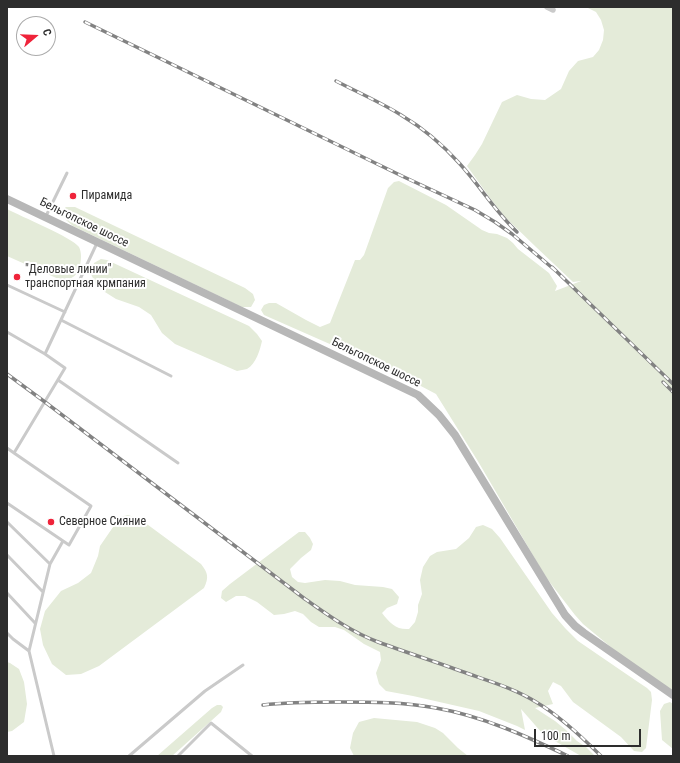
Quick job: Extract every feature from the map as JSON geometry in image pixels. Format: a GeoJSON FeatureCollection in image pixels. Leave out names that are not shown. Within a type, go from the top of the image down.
{"type":"FeatureCollection","features":[{"type":"Feature","properties":{"kind":"street"},"geometry":{"type":"LineString","coordinates":[[546,7],[553,10]]}},
{"type":"Feature","properties":{"kind":"street","name":"Бельгопское шоссе"},"geometry":{"type":"LineString","coordinates":[[7,199],[418,395],[439,414],[455,435],[565,615],[584,633],[673,695]]}},
{"type":"Feature","properties":{"kind":"lane"},"geometry":{"type":"LineString","coordinates":[[46,218],[67,173]]}},
{"type":"Feature","properties":{"kind":"lane"},"geometry":{"type":"LineString","coordinates":[[45,354],[98,243]]}},
{"type":"Feature","properties":{"kind":"lane"},"geometry":{"type":"LineString","coordinates":[[7,285],[65,312]]}},
{"type":"Feature","properties":{"kind":"lane"},"geometry":{"type":"LineString","coordinates":[[61,320],[171,376]]}},
{"type":"Feature","properties":{"kind":"lane"},"geometry":{"type":"LineString","coordinates":[[7,332],[45,354],[65,368],[14,453]]}},
{"type":"Feature","properties":{"kind":"lane"},"geometry":{"type":"LineString","coordinates":[[58,380],[178,463]]}},
{"type":"Feature","properties":{"kind":"lane"},"geometry":{"type":"LineString","coordinates":[[7,448],[91,506],[69,545],[7,503]]}},
{"type":"Feature","properties":{"kind":"lane"},"geometry":{"type":"LineString","coordinates":[[7,522],[50,564]]}},
{"type":"Feature","properties":{"kind":"lane"},"geometry":{"type":"LineString","coordinates":[[54,756],[29,651],[50,564],[63,541]]}},
{"type":"Feature","properties":{"kind":"lane"},"geometry":{"type":"LineString","coordinates":[[7,555],[43,592]]}},
{"type":"Feature","properties":{"kind":"lane"},"geometry":{"type":"LineString","coordinates":[[7,593],[35,623]]}},
{"type":"Feature","properties":{"kind":"lane"},"geometry":{"type":"LineString","coordinates":[[7,633],[29,651]]}},
{"type":"Feature","properties":{"kind":"lane"},"geometry":{"type":"LineString","coordinates":[[129,756],[205,691],[243,665]]}},
{"type":"Feature","properties":{"kind":"lane"},"geometry":{"type":"LineString","coordinates":[[178,756],[210,724],[252,756]]}},
{"type":"Feature","properties":{"kind":"green space"},"geometry":{"type":"Polygon","coordinates":[[[586,7],[673,7],[673,691],[618,653],[583,624],[575,615],[541,569],[479,463],[436,394],[400,375],[264,315],[261,310],[264,305],[276,303],[320,327],[330,323],[355,260],[360,260],[364,255],[388,188],[394,182],[399,181],[446,205],[482,230],[507,238],[518,249],[549,273],[557,286],[555,291],[581,281],[573,282],[505,217],[467,166],[482,144],[502,102],[517,95],[531,99],[545,100],[561,89],[569,71],[578,61],[593,57],[599,50],[603,40],[604,30],[601,20],[596,12],[586,7]]]}},
{"type":"Feature","properties":{"kind":"green space"},"geometry":{"type":"Polygon","coordinates":[[[66,207],[75,207],[245,288],[253,294],[255,300],[251,307],[242,307],[73,226],[66,220],[61,211],[66,207]]]}},
{"type":"Feature","properties":{"kind":"green space"},"geometry":{"type":"Polygon","coordinates":[[[7,209],[67,238],[79,247],[81,261],[79,269],[72,278],[63,281],[7,256],[7,209]]]}},
{"type":"Feature","properties":{"kind":"green space"},"geometry":{"type":"Polygon","coordinates":[[[101,259],[107,260],[249,326],[262,341],[259,352],[253,364],[247,369],[237,371],[175,344],[162,333],[151,315],[139,307],[116,299],[97,287],[91,274],[94,263],[101,259]]]}},
{"type":"Feature","properties":{"kind":"green space"},"geometry":{"type":"Polygon","coordinates":[[[128,515],[140,519],[201,564],[207,575],[206,584],[204,588],[99,666],[81,674],[66,675],[52,664],[43,645],[40,629],[45,611],[61,591],[78,583],[91,573],[98,556],[100,546],[120,517],[128,515]]]}},
{"type":"Feature","properties":{"kind":"green space"},"geometry":{"type":"Polygon","coordinates":[[[483,525],[492,529],[500,538],[552,613],[578,641],[651,692],[652,700],[646,748],[642,752],[634,751],[621,737],[573,702],[561,686],[553,682],[548,691],[553,704],[535,708],[555,721],[595,756],[581,756],[553,740],[542,733],[521,709],[525,730],[479,711],[386,691],[379,684],[376,673],[381,660],[380,652],[364,644],[344,630],[335,627],[319,627],[303,614],[295,611],[274,615],[257,602],[245,596],[236,596],[226,602],[221,598],[222,591],[230,584],[299,532],[305,532],[313,544],[311,550],[290,569],[292,577],[298,582],[305,583],[325,580],[340,581],[355,585],[392,589],[399,597],[397,604],[387,608],[382,613],[397,627],[409,629],[415,622],[418,612],[418,605],[422,594],[420,580],[423,567],[430,556],[437,552],[456,549],[469,538],[476,527],[483,525]]]}},
{"type":"Feature","properties":{"kind":"green space"},"geometry":{"type":"Polygon","coordinates":[[[7,662],[19,669],[24,682],[27,704],[24,722],[12,731],[7,732],[7,662]]]}},
{"type":"Feature","properties":{"kind":"green space"},"geometry":{"type":"Polygon","coordinates":[[[670,702],[673,704],[673,749],[662,740],[660,711],[664,704],[670,702]]]}},
{"type":"Feature","properties":{"kind":"green space"},"geometry":{"type":"Polygon","coordinates":[[[217,705],[221,705],[223,707],[221,712],[172,756],[157,756],[212,708],[217,705]]]}},
{"type":"Feature","properties":{"kind":"green space"},"geometry":{"type":"Polygon","coordinates":[[[374,718],[417,722],[435,728],[443,733],[468,756],[354,756],[350,748],[353,733],[359,722],[374,718]]]}},
{"type":"Feature","properties":{"kind":"railway"},"geometry":{"type":"LineString","coordinates":[[85,22],[475,210],[512,234],[556,271]]}},
{"type":"Feature","properties":{"kind":"railway"},"geometry":{"type":"LineString","coordinates":[[336,81],[393,110],[417,125],[432,137],[460,164],[502,216],[517,232]]}},
{"type":"Feature","properties":{"kind":"railway"},"geometry":{"type":"LineString","coordinates":[[552,267],[673,384]]}},
{"type":"Feature","properties":{"kind":"railway"},"geometry":{"type":"LineString","coordinates":[[7,374],[305,599],[340,623],[378,642],[495,683],[528,697],[562,720],[601,756]]}},
{"type":"Feature","properties":{"kind":"railway"},"geometry":{"type":"LineString","coordinates":[[663,382],[673,392]]}},
{"type":"Feature","properties":{"kind":"railway"},"geometry":{"type":"LineString","coordinates":[[263,705],[301,702],[364,702],[400,703],[436,708],[487,721],[568,756]]}},
{"type":"Feature","properties":{"kind":"place","name":"Пирамида"},"geometry":{"type":"Point","coordinates":[73,196]}},
{"type":"Feature","properties":{"kind":"place","name":"\"Деловые линии\" транспортная крмпания"},"geometry":{"type":"Point","coordinates":[17,277]}},
{"type":"Feature","properties":{"kind":"place","name":"Северное Сияние"},"geometry":{"type":"Point","coordinates":[51,522]}}]}
